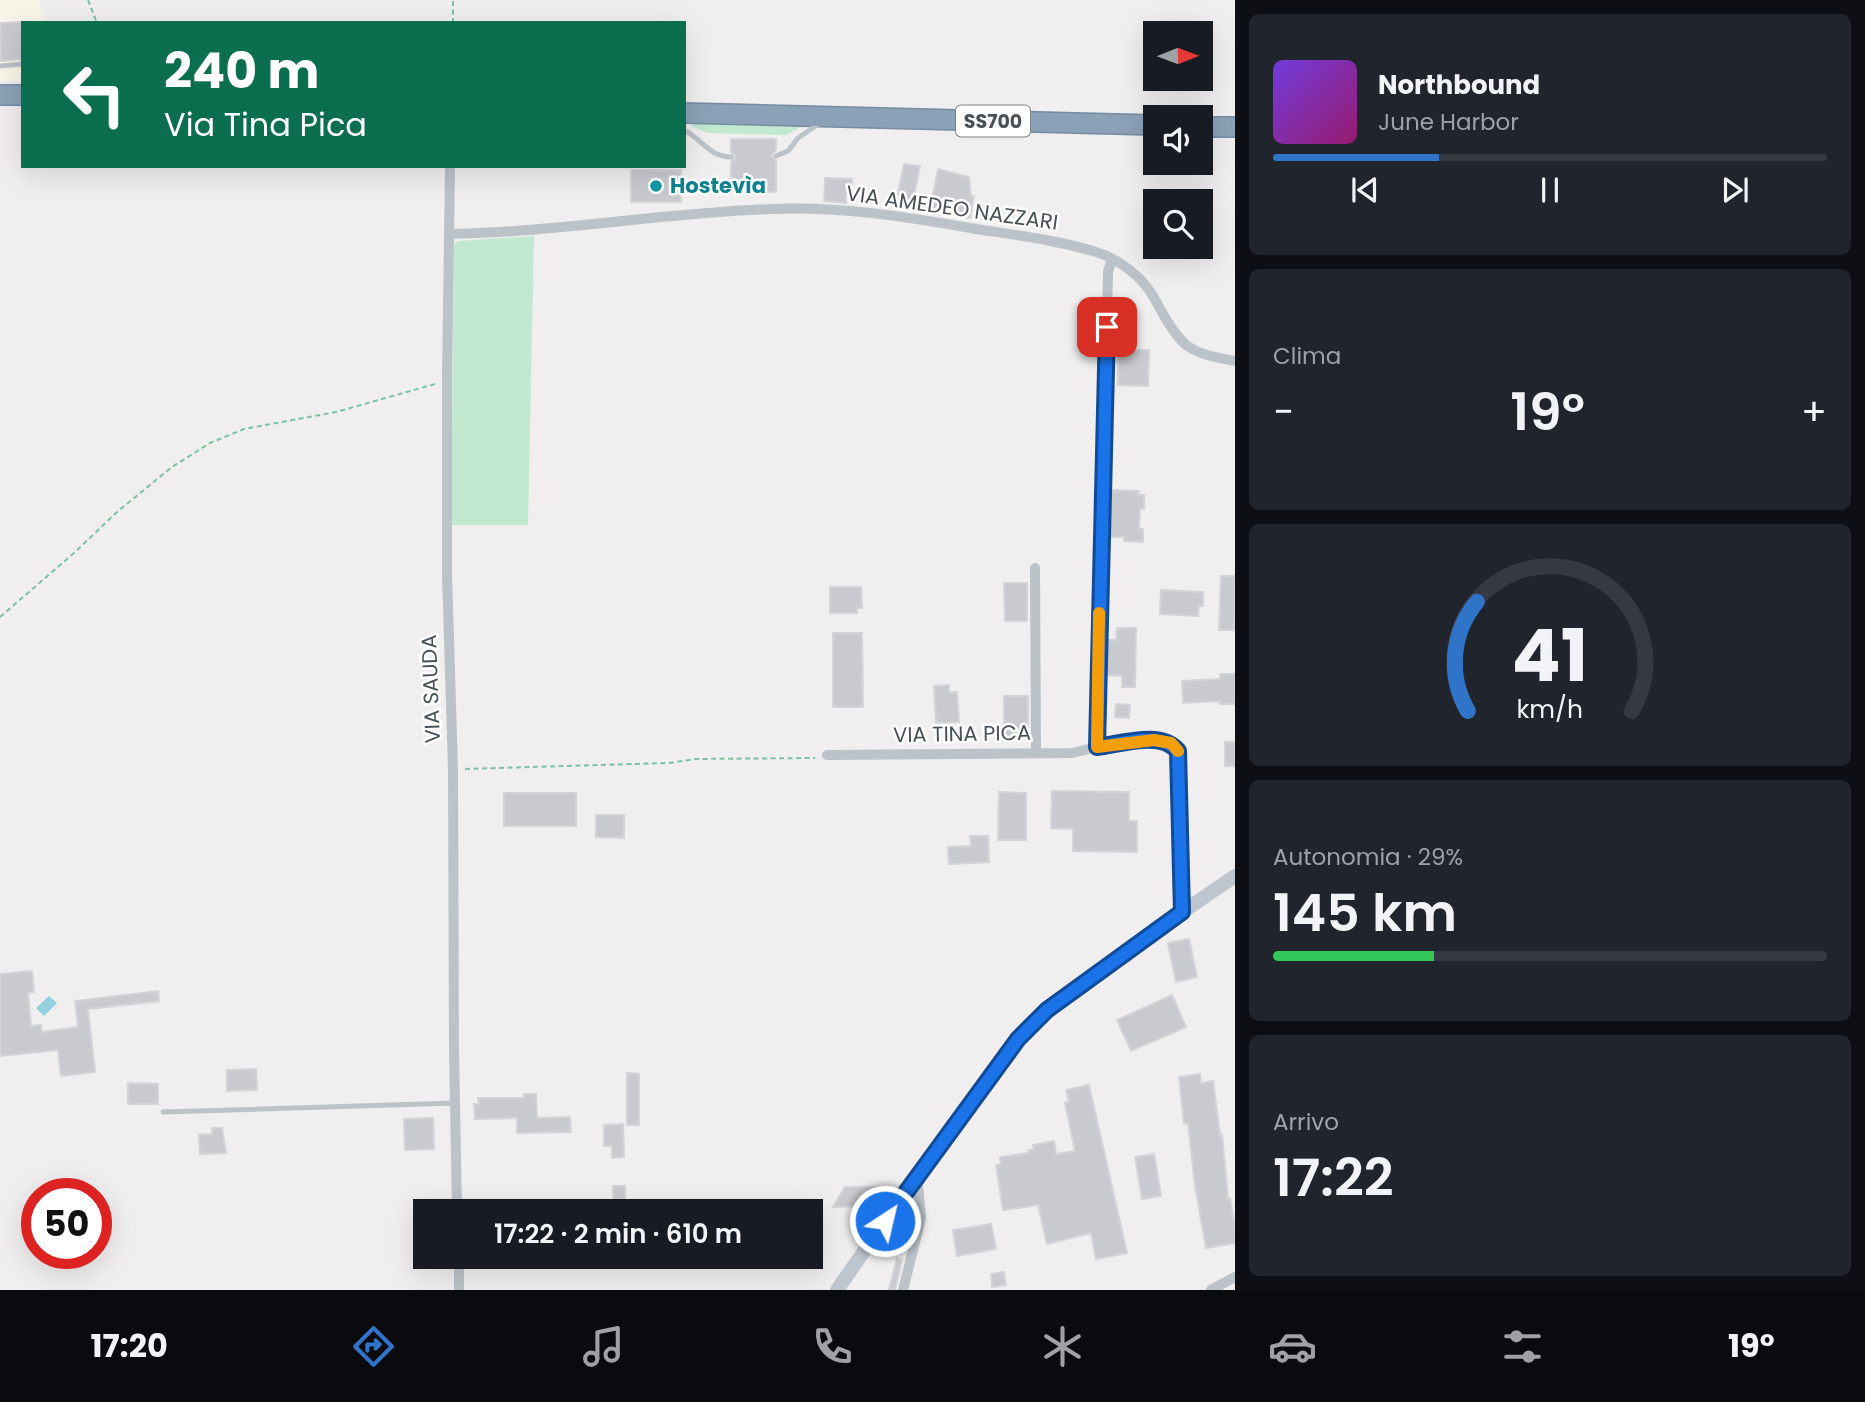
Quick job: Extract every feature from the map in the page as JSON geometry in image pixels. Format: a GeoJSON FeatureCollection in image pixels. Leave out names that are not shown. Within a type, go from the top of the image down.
{"type":"FeatureCollection","features":[{"type":"Feature","properties":{"kind":"highway"},"geometry":{"type":"LineString","coordinates":[[0,95],[21,95]]}},
{"type":"Feature","properties":{"kind":"highway","name":"SS700"},"geometry":{"type":"LineString","coordinates":[[686,113],[1143,125]]}},
{"type":"Feature","properties":{"kind":"highway"},"geometry":{"type":"LineString","coordinates":[[1213,127],[1235,127]]}},
{"type":"Feature","properties":{"kind":"main road"},"geometry":{"type":"LineString","coordinates":[[837,1290],[916,1175],[1018,1039],[1047,1010],[1235,876]]}},
{"type":"Feature","properties":{"kind":"street","name":"VIA SAUDA"},"geometry":{"type":"LineString","coordinates":[[450,168],[447,574],[453,769],[457,1199]]}},
{"type":"Feature","properties":{"kind":"street","name":"VIA AMEDEO NAZZARI"},"geometry":{"type":"LineString","coordinates":[[449,234],[527,231],[769,209],[871,212],[1056,242],[1099,253],[1133,272],[1187,346],[1214,357],[1235,361]]}},
{"type":"Feature","properties":{"kind":"street"},"geometry":{"type":"LineString","coordinates":[[1097,747],[1108,272],[1112,259]]}},
{"type":"Feature","properties":{"kind":"street"},"geometry":{"type":"LineString","coordinates":[[1035,568],[1036,752]]}},
{"type":"Feature","properties":{"kind":"street","name":"VIA TINA PICA"},"geometry":{"type":"LineString","coordinates":[[827,755],[1072,753],[1154,740],[1171,743],[1178,751],[1182,912]]}},
{"type":"Feature","properties":{"kind":"street"},"geometry":{"type":"LineString","coordinates":[[902,1290],[921,1217],[916,1175]]}},
{"type":"Feature","properties":{"kind":"street"},"geometry":{"type":"LineString","coordinates":[[458,1269],[459,1290]]}},
{"type":"Feature","properties":{"kind":"street"},"geometry":{"type":"LineString","coordinates":[[1211,1290],[1235,1277]]}},
{"type":"Feature","properties":{"kind":"lane"},"geometry":{"type":"LineString","coordinates":[[0,66],[21,64]]}},
{"type":"Feature","properties":{"kind":"lane"},"geometry":{"type":"LineString","coordinates":[[776,156],[788,151],[798,138],[831,116]]}},
{"type":"Feature","properties":{"kind":"lane"},"geometry":{"type":"LineString","coordinates":[[686,132],[710,151],[721,157],[731,157]]}},
{"type":"Feature","properties":{"kind":"lane"},"geometry":{"type":"LineString","coordinates":[[163,1112],[455,1103]]}},
{"type":"Feature","properties":{"kind":"path"},"geometry":{"type":"LineString","coordinates":[[88,0],[96,21]]}},
{"type":"Feature","properties":{"kind":"path"},"geometry":{"type":"LineString","coordinates":[[453,0],[453,21]]}},
{"type":"Feature","properties":{"kind":"path"},"geometry":{"type":"LineString","coordinates":[[0,617],[126,505],[173,467],[210,443],[244,429],[336,412],[447,380]]}},
{"type":"Feature","properties":{"kind":"path"},"geometry":{"type":"LineString","coordinates":[[453,769],[669,763],[696,759],[816,758],[827,755]]}},
{"type":"Feature","properties":{"kind":"shaded area"},"geometry":{"type":"Polygon","coordinates":[[[0,0],[38,0],[47,21],[21,21],[21,81],[0,81],[0,0]]]}},
{"type":"Feature","properties":{"kind":"green space"},"geometry":{"type":"Polygon","coordinates":[[[693,124],[801,127],[786,135],[708,133],[693,127],[693,124]]]}},
{"type":"Feature","properties":{"kind":"green space"},"geometry":{"type":"Polygon","coordinates":[[[534,236],[528,525],[451,525],[454,245],[458,241],[534,236]]]}},
{"type":"Feature","properties":{"kind":"water"},"geometry":{"type":"Polygon","coordinates":[[[49,996],[57,1003],[44,1016],[36,1008],[49,996]]]}},
{"type":"Feature","properties":{"kind":"building"},"geometry":{"type":"Polygon","coordinates":[[[21,22],[21,59],[1,61],[0,23],[21,22]]]}},
{"type":"Feature","properties":{"kind":"building"},"geometry":{"type":"Polygon","coordinates":[[[731,139],[776,139],[776,150],[771,156],[776,161],[776,192],[731,191],[731,162],[736,157],[731,152],[731,139]]]}},
{"type":"Feature","properties":{"kind":"building"},"geometry":{"type":"Polygon","coordinates":[[[904,164],[920,166],[911,210],[895,208],[904,164]]]}},
{"type":"Feature","properties":{"kind":"building"},"geometry":{"type":"Polygon","coordinates":[[[938,169],[969,177],[971,196],[974,196],[970,218],[930,210],[938,169]]]}},
{"type":"Feature","properties":{"kind":"building","name":"Hostevìa"},"geometry":{"type":"Polygon","coordinates":[[[631,170],[681,170],[681,202],[631,202],[631,170]]]}},
{"type":"Feature","properties":{"kind":"building"},"geometry":{"type":"Polygon","coordinates":[[[825,178],[852,179],[851,195],[846,195],[846,203],[824,201],[825,178]]]}},
{"type":"Feature","properties":{"kind":"building"},"geometry":{"type":"Polygon","coordinates":[[[1118,350],[1149,350],[1148,386],[1118,385],[1118,350]]]}},
{"type":"Feature","properties":{"kind":"building"},"geometry":{"type":"Polygon","coordinates":[[[1111,490],[1139,491],[1138,495],[1144,495],[1139,529],[1143,529],[1143,542],[1110,537],[1111,490]]]}},
{"type":"Feature","properties":{"kind":"building"},"geometry":{"type":"Polygon","coordinates":[[[1221,576],[1235,576],[1234,630],[1219,630],[1221,576]]]}},
{"type":"Feature","properties":{"kind":"building"},"geometry":{"type":"Polygon","coordinates":[[[1004,583],[1027,583],[1027,621],[1005,621],[1004,583]]]}},
{"type":"Feature","properties":{"kind":"building"},"geometry":{"type":"Polygon","coordinates":[[[830,587],[861,587],[862,608],[857,608],[857,613],[830,613],[830,587]]]}},
{"type":"Feature","properties":{"kind":"building"},"geometry":{"type":"Polygon","coordinates":[[[1161,590],[1203,592],[1203,606],[1199,606],[1198,616],[1160,614],[1161,590]]]}},
{"type":"Feature","properties":{"kind":"building"},"geometry":{"type":"Polygon","coordinates":[[[1117,628],[1136,628],[1135,687],[1122,687],[1122,676],[1107,675],[1107,640],[1116,640],[1117,628]]]}},
{"type":"Feature","properties":{"kind":"building"},"geometry":{"type":"Polygon","coordinates":[[[833,633],[862,633],[863,707],[833,707],[833,633]]]}},
{"type":"Feature","properties":{"kind":"building"},"geometry":{"type":"Polygon","coordinates":[[[1220,674],[1235,674],[1235,704],[1220,704],[1220,701],[1183,703],[1182,681],[1220,679],[1220,674]]]}},
{"type":"Feature","properties":{"kind":"building"},"geometry":{"type":"Polygon","coordinates":[[[949,685],[949,692],[957,692],[959,722],[936,723],[934,686],[949,685]]]}},
{"type":"Feature","properties":{"kind":"building"},"geometry":{"type":"Polygon","coordinates":[[[1004,696],[1028,696],[1028,736],[1004,736],[1004,696]]]}},
{"type":"Feature","properties":{"kind":"building"},"geometry":{"type":"Polygon","coordinates":[[[1116,704],[1130,705],[1129,718],[1115,717],[1116,704]]]}},
{"type":"Feature","properties":{"kind":"building"},"geometry":{"type":"Polygon","coordinates":[[[1225,742],[1235,742],[1235,766],[1225,766],[1225,742]]]}},
{"type":"Feature","properties":{"kind":"building"},"geometry":{"type":"Polygon","coordinates":[[[1052,791],[1129,792],[1129,821],[1137,821],[1137,852],[1073,851],[1073,829],[1051,828],[1052,791]]]}},
{"type":"Feature","properties":{"kind":"building"},"geometry":{"type":"Polygon","coordinates":[[[999,792],[1026,793],[1026,840],[998,840],[999,792]]]}},
{"type":"Feature","properties":{"kind":"building"},"geometry":{"type":"Polygon","coordinates":[[[504,793],[576,793],[576,826],[504,826],[504,793]]]}},
{"type":"Feature","properties":{"kind":"building"},"geometry":{"type":"Polygon","coordinates":[[[596,815],[624,815],[624,838],[596,837],[596,815]]]}},
{"type":"Feature","properties":{"kind":"building"},"geometry":{"type":"Polygon","coordinates":[[[970,836],[988,836],[989,862],[949,864],[948,847],[971,846],[970,836]]]}},
{"type":"Feature","properties":{"kind":"building"},"geometry":{"type":"Polygon","coordinates":[[[1189,939],[1197,977],[1176,982],[1168,943],[1189,939]]]}},
{"type":"Feature","properties":{"kind":"building"},"geometry":{"type":"Polygon","coordinates":[[[32,971],[34,992],[28,993],[31,1026],[41,1025],[42,1032],[78,1027],[75,1001],[158,991],[159,1001],[88,1009],[95,1072],[61,1076],[58,1050],[0,1056],[0,974],[32,971]]]}},
{"type":"Feature","properties":{"kind":"building"},"geometry":{"type":"Polygon","coordinates":[[[1172,995],[1186,1027],[1131,1051],[1117,1020],[1172,995]]]}},
{"type":"Feature","properties":{"kind":"building"},"geometry":{"type":"Polygon","coordinates":[[[256,1069],[257,1090],[227,1091],[227,1070],[256,1069]]]}},
{"type":"Feature","properties":{"kind":"building"},"geometry":{"type":"Polygon","coordinates":[[[627,1073],[639,1074],[639,1125],[627,1125],[627,1073]]]}},
{"type":"Feature","properties":{"kind":"building"},"geometry":{"type":"Polygon","coordinates":[[[1200,1074],[1201,1083],[1213,1081],[1228,1198],[1235,1227],[1235,1243],[1206,1248],[1188,1123],[1184,1124],[1179,1077],[1200,1074]]]}},
{"type":"Feature","properties":{"kind":"building"},"geometry":{"type":"Polygon","coordinates":[[[128,1083],[158,1084],[158,1104],[128,1104],[128,1083]]]}},
{"type":"Feature","properties":{"kind":"building"},"geometry":{"type":"Polygon","coordinates":[[[1089,1085],[1127,1253],[1096,1259],[1091,1233],[1047,1244],[1038,1205],[1003,1210],[996,1165],[1001,1164],[1000,1157],[1029,1153],[1028,1150],[1034,1149],[1033,1145],[1054,1141],[1056,1154],[1075,1151],[1065,1103],[1069,1102],[1066,1090],[1089,1085]]]}},
{"type":"Feature","properties":{"kind":"building"},"geometry":{"type":"Polygon","coordinates":[[[524,1094],[536,1094],[537,1118],[570,1117],[571,1132],[517,1133],[517,1118],[475,1119],[474,1104],[479,1104],[478,1098],[524,1098],[524,1094]]]}},
{"type":"Feature","properties":{"kind":"building"},"geometry":{"type":"Polygon","coordinates":[[[433,1118],[434,1149],[405,1150],[404,1119],[433,1118]]]}},
{"type":"Feature","properties":{"kind":"building"},"geometry":{"type":"Polygon","coordinates":[[[623,1124],[624,1157],[612,1158],[612,1146],[604,1146],[604,1125],[623,1124]]]}},
{"type":"Feature","properties":{"kind":"building"},"geometry":{"type":"Polygon","coordinates":[[[212,1128],[222,1128],[226,1153],[200,1154],[199,1135],[212,1134],[212,1128]]]}},
{"type":"Feature","properties":{"kind":"building"},"geometry":{"type":"Polygon","coordinates":[[[1154,1154],[1161,1196],[1142,1199],[1135,1157],[1154,1154]]]}},
{"type":"Feature","properties":{"kind":"building"},"geometry":{"type":"Polygon","coordinates":[[[613,1186],[625,1186],[625,1199],[614,1199],[613,1186]]]}},
{"type":"Feature","properties":{"kind":"building"},"geometry":{"type":"Polygon","coordinates":[[[845,1187],[886,1187],[873,1206],[833,1207],[845,1187]]]}},
{"type":"Feature","properties":{"kind":"building"},"geometry":{"type":"Polygon","coordinates":[[[991,1224],[996,1249],[957,1256],[953,1230],[991,1224]]]}},
{"type":"Feature","properties":{"kind":"building"},"geometry":{"type":"Polygon","coordinates":[[[897,1258],[902,1260],[895,1290],[889,1290],[897,1258]]]}},
{"type":"Feature","properties":{"kind":"building"},"geometry":{"type":"Polygon","coordinates":[[[1004,1272],[1006,1285],[992,1287],[991,1274],[1004,1272]]]}},
{"type":"Feature","properties":{"kind":"slow traffic"},"geometry":{"type":"LineString","coordinates":[[1099,613],[1097,747],[1154,740],[1171,743],[1178,751]]}},
{"type":"Feature","properties":{"kind":"place","name":"Hostevìa"},"geometry":{"type":"Point","coordinates":[656,186]}},
{"type":"Feature","properties":{"kind":"route"},"geometry":{"type":"LineString","coordinates":[[885,1221],[916,1175],[1018,1039],[1047,1010],[1182,912],[1178,751],[1171,743],[1154,740],[1097,747],[1107,327]]}}]}
